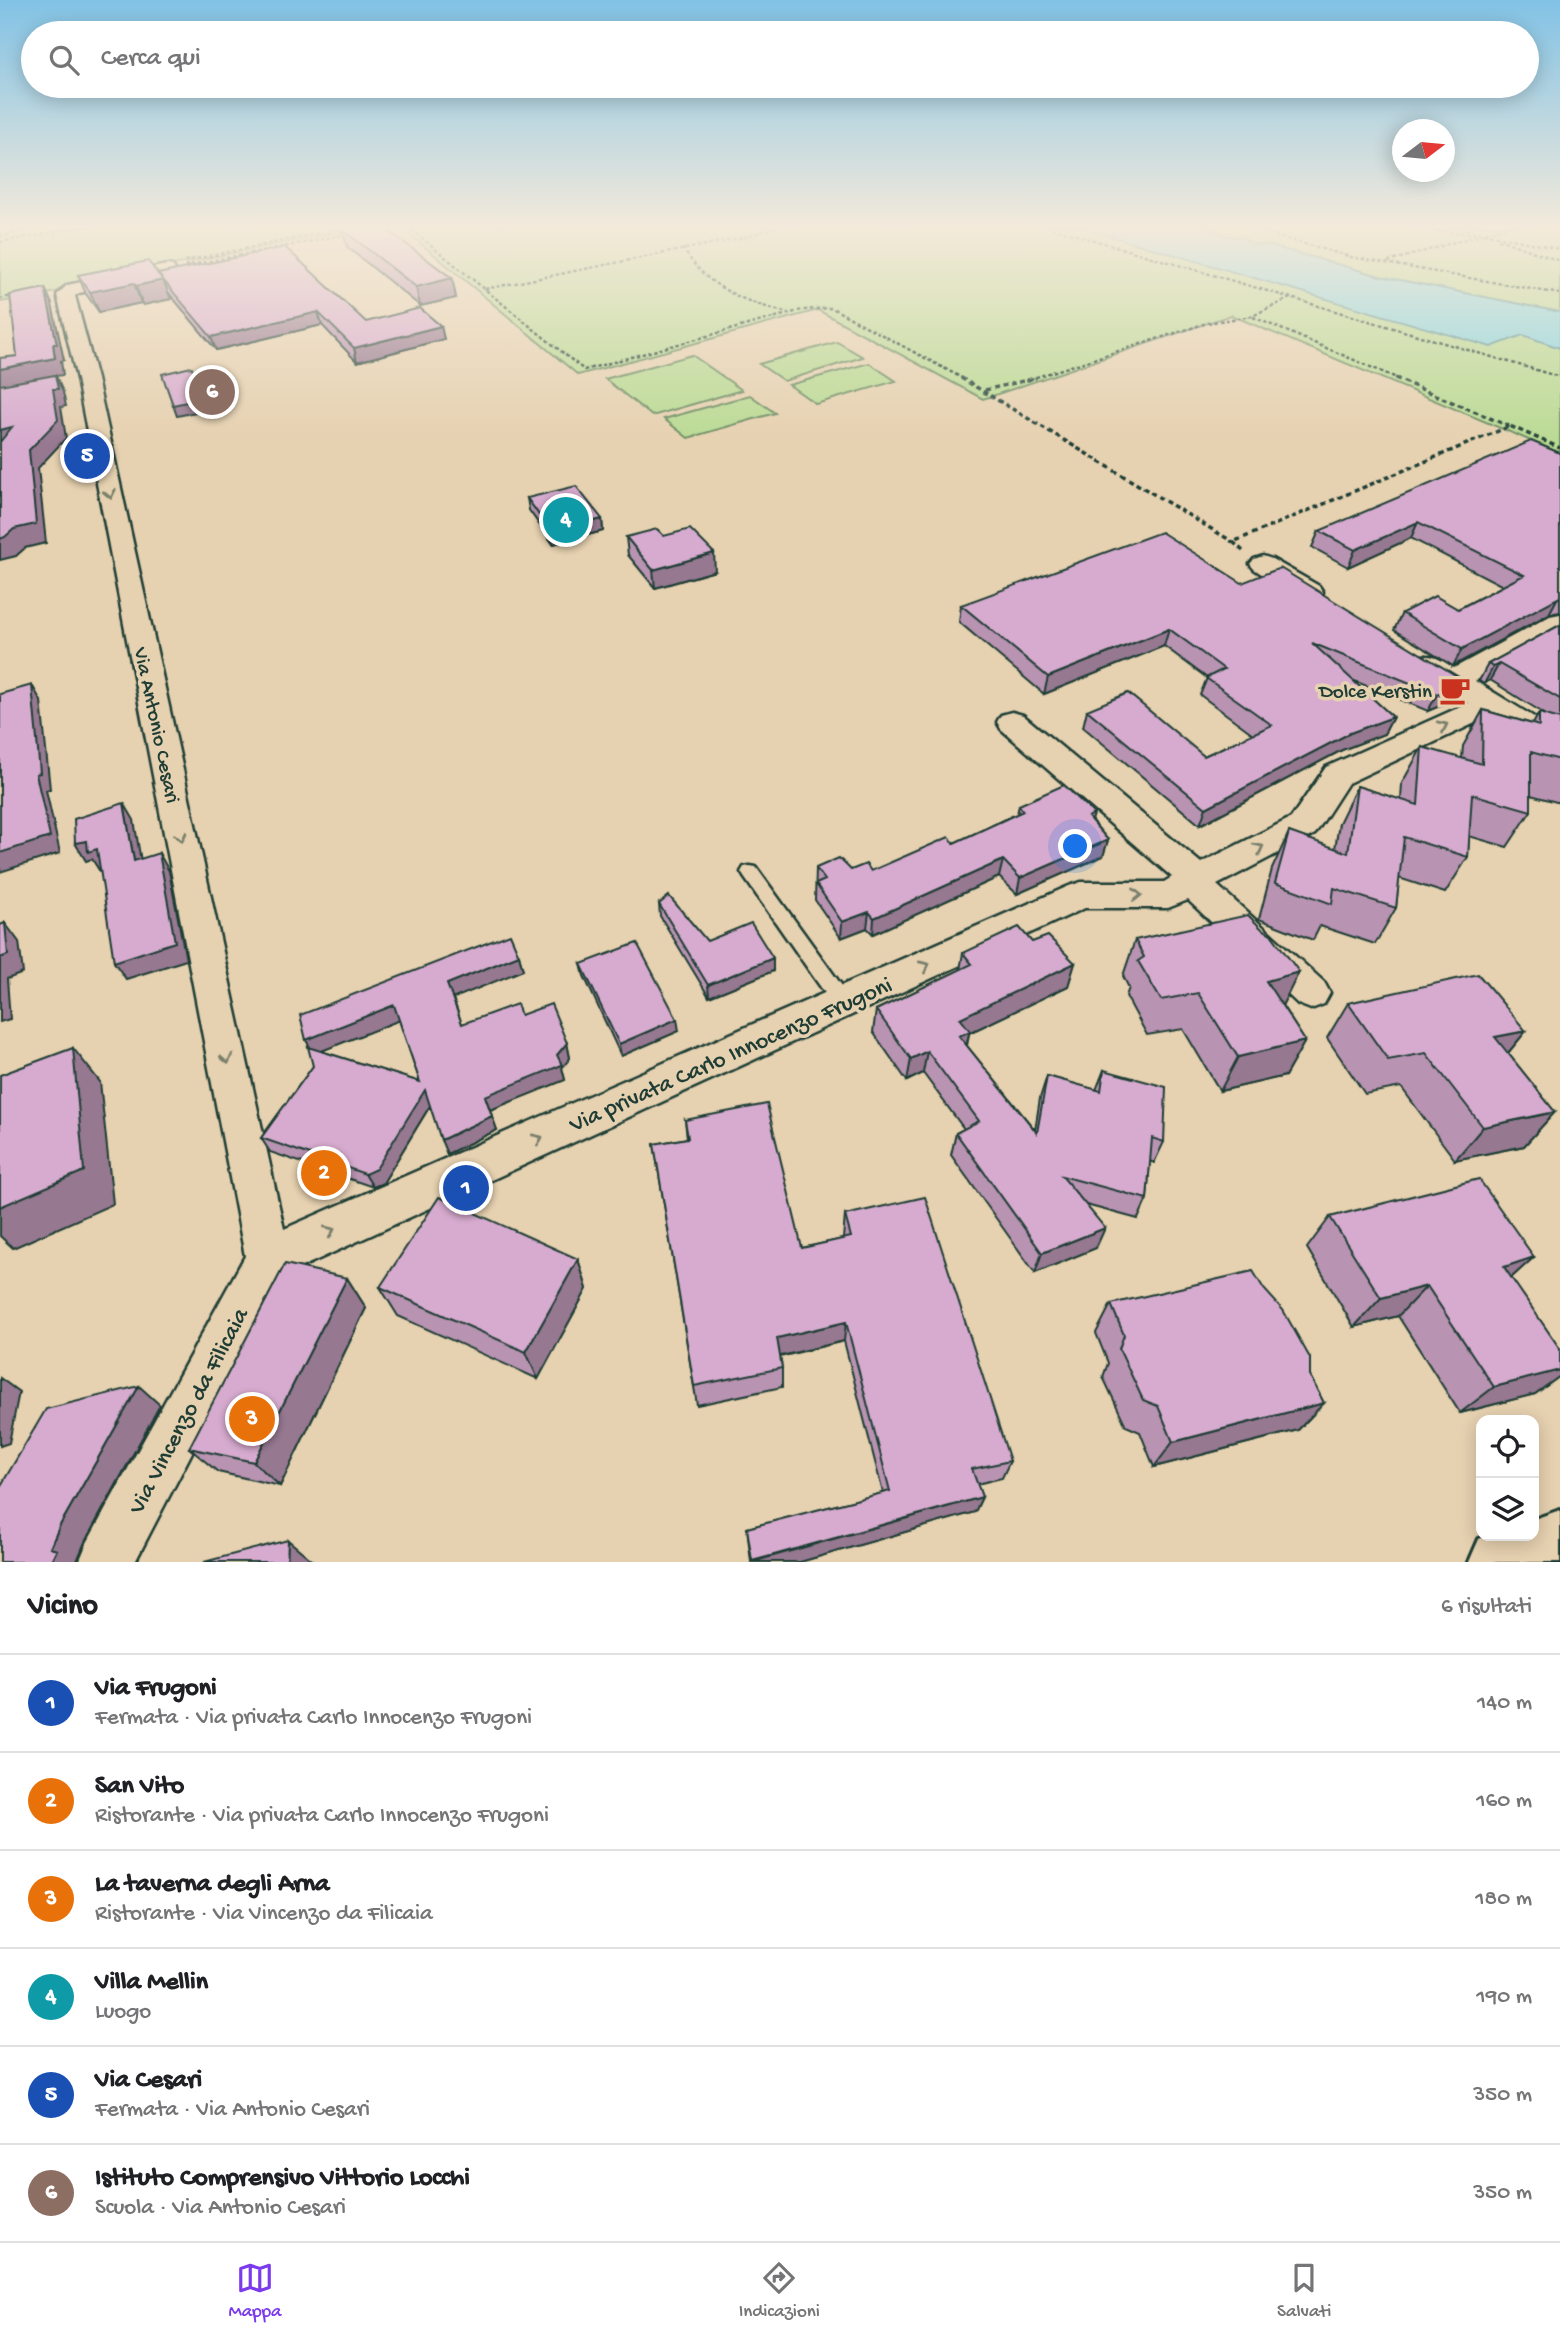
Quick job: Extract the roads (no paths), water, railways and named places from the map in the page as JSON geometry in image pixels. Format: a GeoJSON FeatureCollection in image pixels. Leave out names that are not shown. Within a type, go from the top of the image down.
{"type":"FeatureCollection","features":[{"type":"Feature","properties":{"kind":"main road"},"geometry":{"type":"LineString","coordinates":[[1502,1562],[1560,1543]]}},
{"type":"Feature","properties":{"kind":"street","name":"Via Antonio Cesari"},"geometry":{"type":"LineString","coordinates":[[67,299],[78,380],[268,1259]]}},
{"type":"Feature","properties":{"kind":"street"},"geometry":{"type":"LineString","coordinates":[[1263,564],[1335,608]]}},
{"type":"Feature","properties":{"kind":"street"},"geometry":{"type":"LineString","coordinates":[[1454,680],[1560,622]]}},
{"type":"Feature","properties":{"kind":"street"},"geometry":{"type":"LineString","coordinates":[[1406,651],[1560,747]]}},
{"type":"Feature","properties":{"kind":"street","name":"Via privata Carlo Innocenzo Frugoni"},"geometry":{"type":"LineString","coordinates":[[268,1259],[1081,895],[1168,895],[1303,826],[1338,775],[1492,704]]}},
{"type":"Feature","properties":{"kind":"street"},"geometry":{"type":"LineString","coordinates":[[1012,722],[1195,881],[1311,993]]}},
{"type":"Feature","properties":{"kind":"street","name":"Via Vincenzo da Filicaia"},"geometry":{"type":"LineString","coordinates":[[106,1562],[268,1259]]}},
{"type":"Feature","properties":{"kind":"lane"},"geometry":{"type":"LineString","coordinates":[[750,872],[843,1003]]}},
{"type":"Feature","properties":{"kind":"water"},"geometry":{"type":"Polygon","coordinates":[[[1326,299],[1494,299],[1560,312],[1560,348],[1523,335],[1491,347],[1326,299]]]}},
{"type":"Feature","properties":{"kind":"place","name":"Istituto Comprensivo Vittorio Locchi"},"geometry":{"type":"Point","coordinates":[212,392]}},
{"type":"Feature","properties":{"kind":"place","name":"Via Cesari"},"geometry":{"type":"Point","coordinates":[87,456]}},
{"type":"Feature","properties":{"kind":"place","name":"Villa Mellin"},"geometry":{"type":"Point","coordinates":[566,520]}},
{"type":"Feature","properties":{"kind":"place","name":"Dolce Kerstin"},"geometry":{"type":"Point","coordinates":[1455,690]}},
{"type":"Feature","properties":{"kind":"place","name":"San Vito"},"geometry":{"type":"Point","coordinates":[324,1173]}},
{"type":"Feature","properties":{"kind":"place","name":"Via Frugoni"},"geometry":{"type":"Point","coordinates":[466,1188]}},
{"type":"Feature","properties":{"kind":"place","name":"La taverna degli Arna"},"geometry":{"type":"Point","coordinates":[252,1419]}}]}
